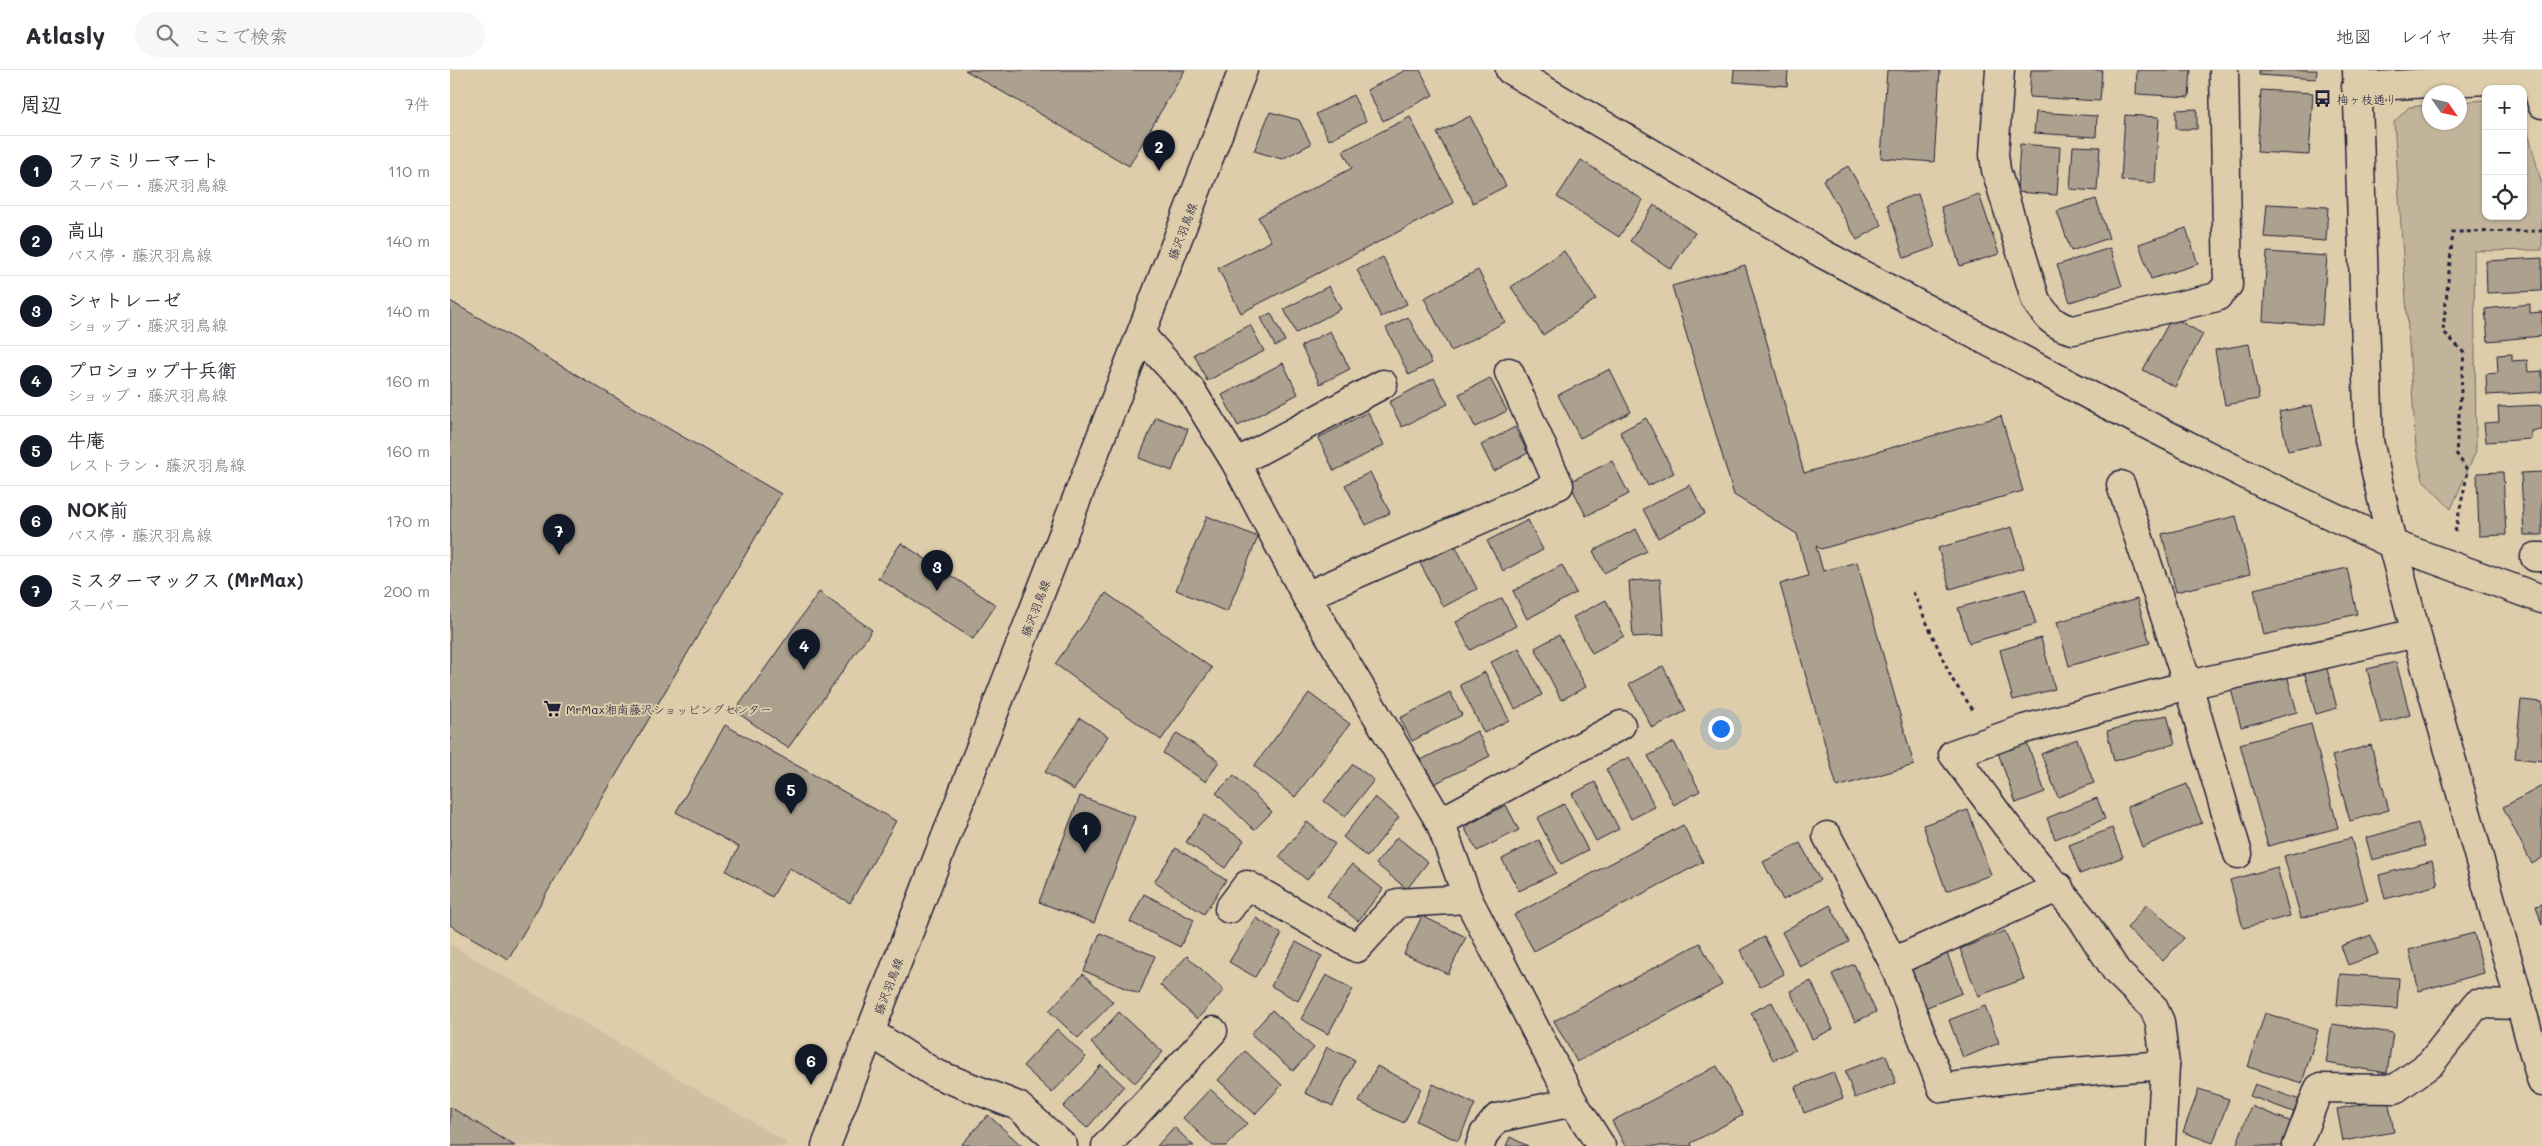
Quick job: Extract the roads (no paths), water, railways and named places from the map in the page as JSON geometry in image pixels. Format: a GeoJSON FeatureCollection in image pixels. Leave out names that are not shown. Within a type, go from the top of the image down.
{"type":"FeatureCollection","features":[{"type":"Feature","properties":{"kind":"street","name":"藤沢羽鳥線"},"geometry":{"type":"LineString","coordinates":[[826,1146],[1244,70]]}},
{"type":"Feature","properties":{"kind":"street"},"geometry":{"type":"LineString","coordinates":[[1510,70],[1822,254],[2104,403],[2264,484],[2392,544],[2542,599]]}},
{"type":"Feature","properties":{"kind":"street"},"geometry":{"type":"LineString","coordinates":[[2000,70],[1994,154],[1996,170],[2036,300],[2048,318],[2060,328],[2073,330],[2217,297],[2228,286],[2224,70]]}},
{"type":"Feature","properties":{"kind":"street"},"geometry":{"type":"LineString","coordinates":[[2542,104],[2537,74],[2356,78],[2369,441],[2392,544],[2416,633],[2528,1016],[2542,1082]]}},
{"type":"Feature","properties":{"kind":"street"},"geometry":{"type":"LineString","coordinates":[[1141,335],[1192,390],[1236,463],[1306,596],[1440,822],[1468,899],[1573,1102],[1602,1146]]}},
{"type":"Feature","properties":{"kind":"street"},"geometry":{"type":"LineString","coordinates":[[1306,596],[1559,486],[1509,372]]}},
{"type":"Feature","properties":{"kind":"street"},"geometry":{"type":"LineString","coordinates":[[1236,463],[1382,384]]}},
{"type":"Feature","properties":{"kind":"street"},"geometry":{"type":"LineString","coordinates":[[2121,485],[2188,686],[2238,854]]}},
{"type":"Feature","properties":{"kind":"street"},"geometry":{"type":"LineString","coordinates":[[2161,1146],[2165,1065],[2160,1022],[2153,1007],[2117,972],[2082,917],[2006,825],[1953,754],[2024,729],[2188,686],[2416,633]]}},
{"type":"Feature","properties":{"kind":"street"},"geometry":{"type":"LineString","coordinates":[[1440,822],[1622,725]]}},
{"type":"Feature","properties":{"kind":"street"},"geometry":{"type":"LineString","coordinates":[[1827,836],[1893,962],[1942,1088],[2046,1074],[2165,1065]]}},
{"type":"Feature","properties":{"kind":"street"},"geometry":{"type":"LineString","coordinates":[[1229,909],[1247,885],[1357,948],[1398,904],[1468,899]]}},
{"type":"Feature","properties":{"kind":"street"},"geometry":{"type":"LineString","coordinates":[[1893,962],[2059,887]]}},
{"type":"Feature","properties":{"kind":"street"},"geometry":{"type":"LineString","coordinates":[[2297,1146],[2319,1088],[2395,1089],[2430,1064],[2478,1004],[2528,1016]]}},
{"type":"Feature","properties":{"kind":"street"},"geometry":{"type":"LineString","coordinates":[[1106,1146],[1213,1030]]}},
{"type":"Feature","properties":{"kind":"street"},"geometry":{"type":"LineString","coordinates":[[870,1032],[934,1072],[1018,1106],[1063,1146]]}},
{"type":"Feature","properties":{"kind":"street"},"geometry":{"type":"LineString","coordinates":[[1480,1146],[1484,1134],[1497,1118],[1573,1102]]}},
{"type":"Feature","properties":{"kind":"place","name":"梅ヶ枝通り"},"geometry":{"type":"Point","coordinates":[2323,99]}},
{"type":"Feature","properties":{"kind":"place","name":"高山"},"geometry":{"type":"Point","coordinates":[1159,171]}},
{"type":"Feature","properties":{"kind":"place","name":"ミスターマックス (MrMax)"},"geometry":{"type":"Point","coordinates":[559,555]}},
{"type":"Feature","properties":{"kind":"place","name":"シャトレーゼ"},"geometry":{"type":"Point","coordinates":[937,591]}},
{"type":"Feature","properties":{"kind":"place","name":"プロショップ十兵衛"},"geometry":{"type":"Point","coordinates":[804,670]}},
{"type":"Feature","properties":{"kind":"place","name":"MrMax湘南藤沢ショッピングセンター"},"geometry":{"type":"Point","coordinates":[552,709]}},
{"type":"Feature","properties":{"kind":"place","name":"牛庵"},"geometry":{"type":"Point","coordinates":[791,814]}},
{"type":"Feature","properties":{"kind":"place","name":"ファミリーマート"},"geometry":{"type":"Point","coordinates":[1085,853]}},
{"type":"Feature","properties":{"kind":"place","name":"NOK前"},"geometry":{"type":"Point","coordinates":[811,1085]}}]}
